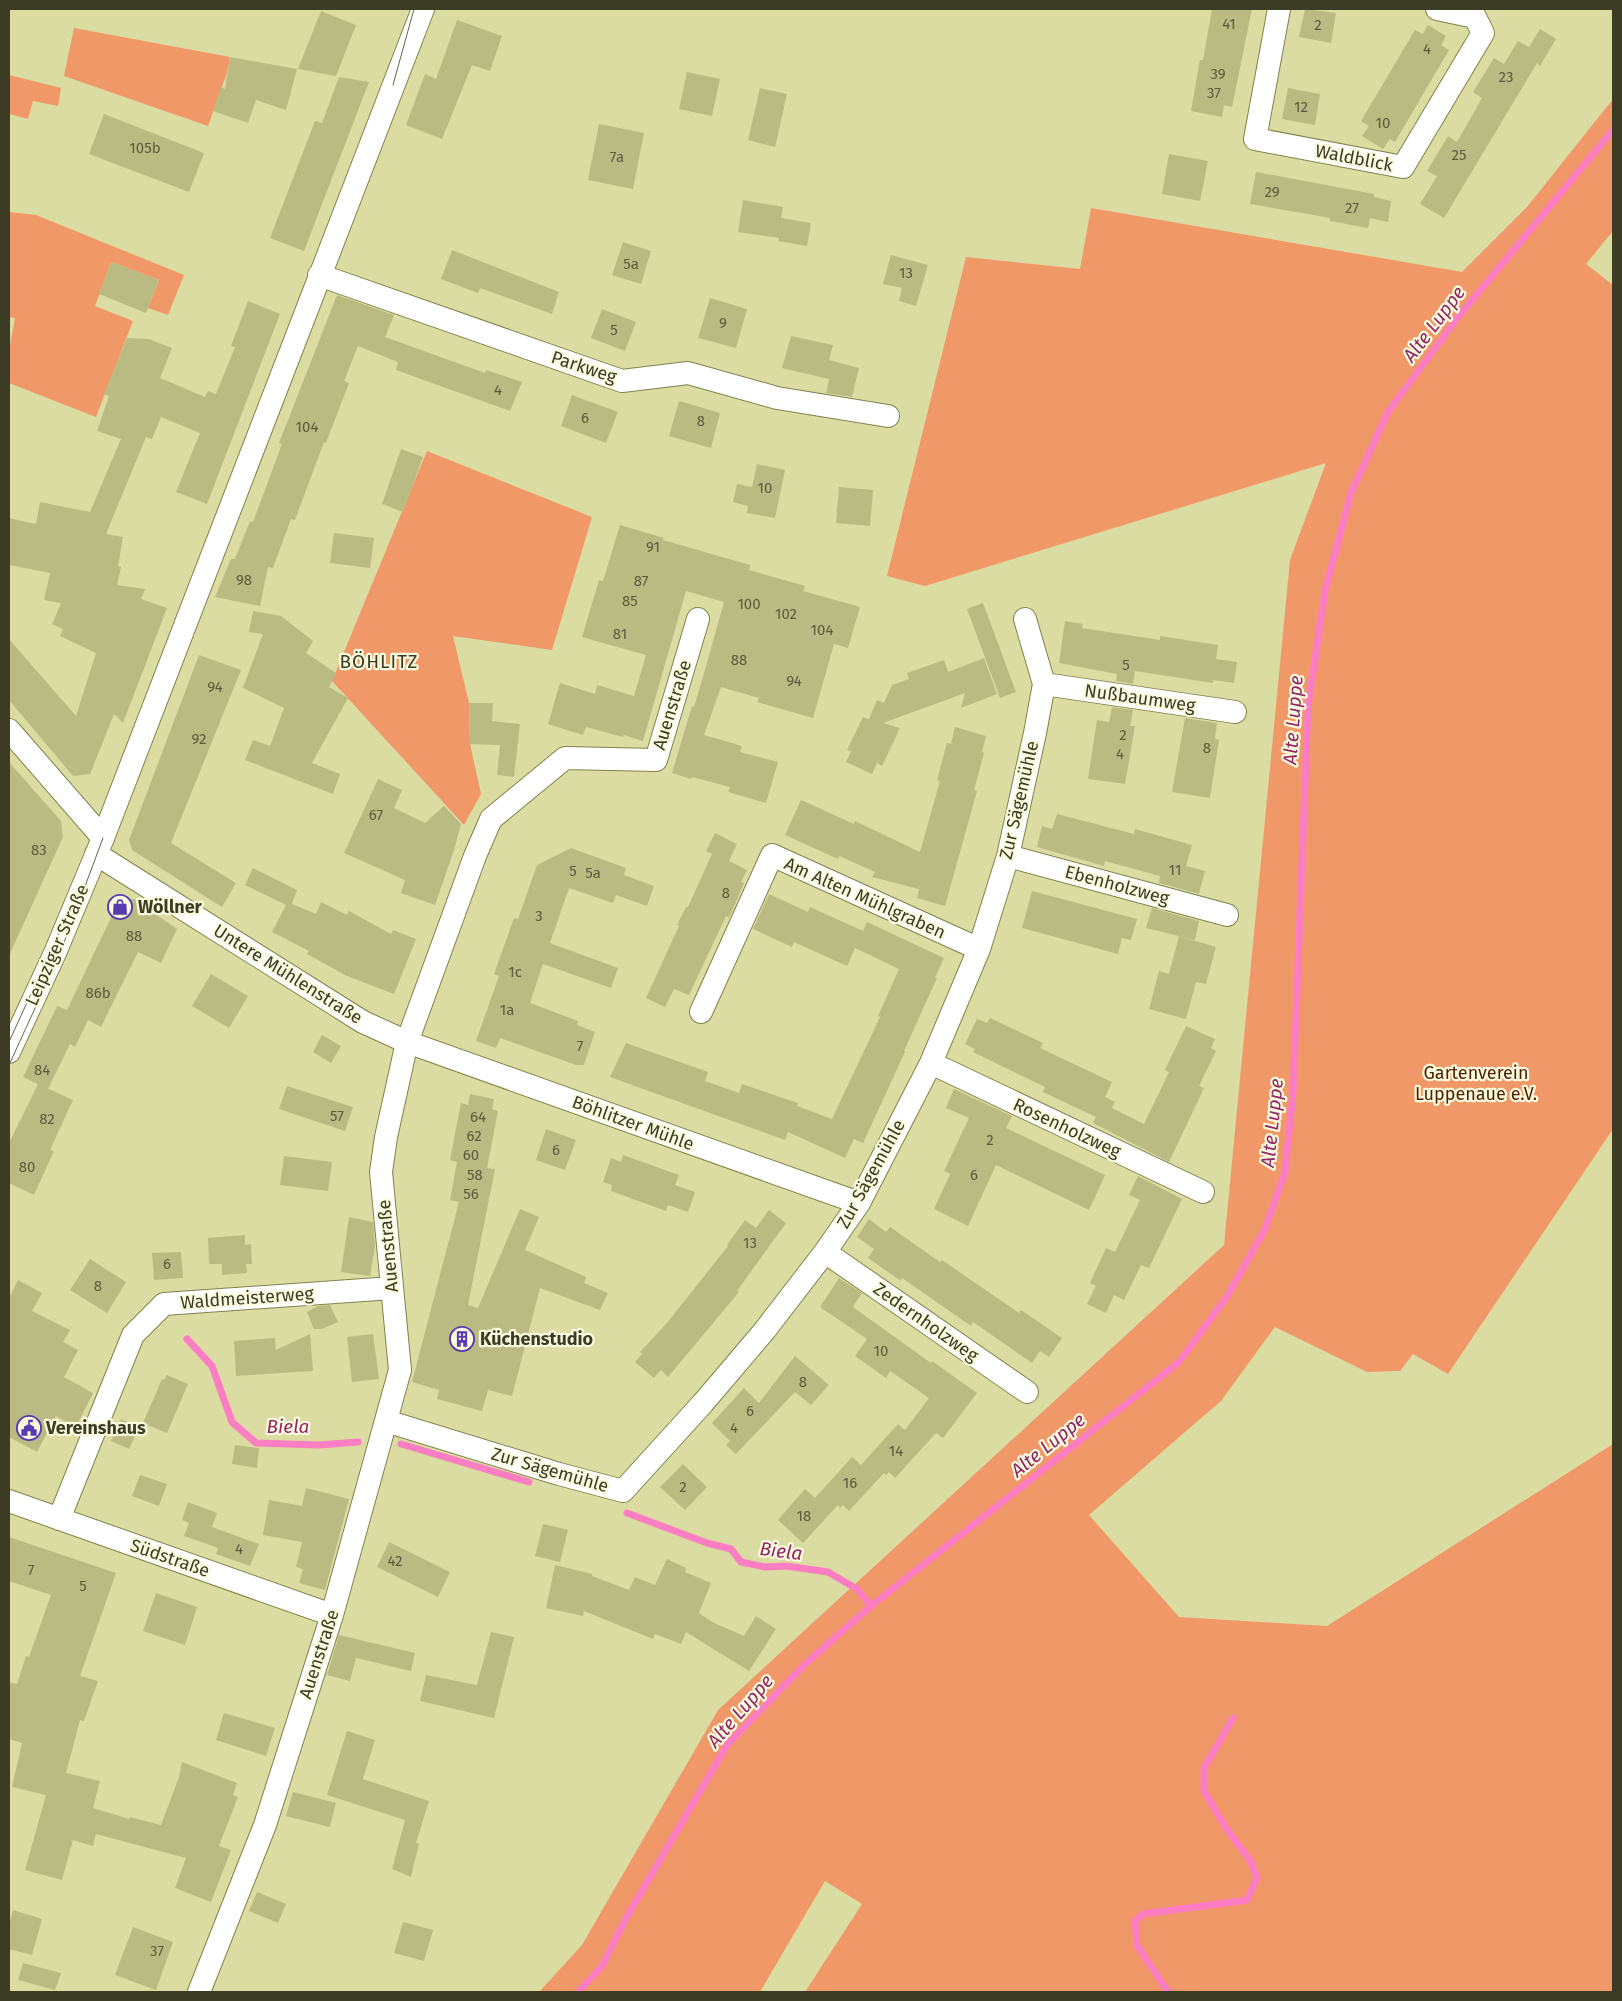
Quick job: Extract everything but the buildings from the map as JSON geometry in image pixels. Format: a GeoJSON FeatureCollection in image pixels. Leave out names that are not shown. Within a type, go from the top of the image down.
{"type":"FeatureCollection","features":[{"type":"Feature","properties":{"kind":"street","name":"Leipziger Straße"},"geometry":{"type":"LineString","coordinates":[[9,1052],[55,953],[100,846],[423,9]]}},
{"type":"Feature","properties":{"kind":"street","name":"Waldblick"},"geometry":{"type":"LineString","coordinates":[[1279,9],[1255,139],[1403,167],[1483,33],[1475,17],[1437,9]]}},
{"type":"Feature","properties":{"kind":"street","name":"Parkweg"},"geometry":{"type":"LineString","coordinates":[[319,275],[622,381],[688,373],[777,398],[888,416]]}},
{"type":"Feature","properties":{"kind":"street","name":"Auenstraße"},"geometry":{"type":"LineString","coordinates":[[200,1992],[265,1825],[332,1615],[400,1370],[381,1172],[386,1137],[407,1042],[475,856],[491,819],[565,758],[656,760],[698,619]]}},
{"type":"Feature","properties":{"kind":"street","name":"Zur Sägemühle"},"geometry":{"type":"LineString","coordinates":[[386,1421],[559,1474],[624,1491],[746,1352],[825,1252],[859,1203],[931,1063],[979,949],[1008,856],[1044,684],[1025,619]]}},
{"type":"Feature","properties":{"kind":"street","name":"Nußbaumweg"},"geometry":{"type":"LineString","coordinates":[[1044,684],[1236,712]]}},
{"type":"Feature","properties":{"kind":"street","name":"Untere Mühlenstraße"},"geometry":{"type":"LineString","coordinates":[[9,730],[100,846],[363,1022],[407,1042]]}},
{"type":"Feature","properties":{"kind":"street","name":"Am Alten Mühlgraben"},"geometry":{"type":"LineString","coordinates":[[701,1012],[772,855],[979,949]]}},
{"type":"Feature","properties":{"kind":"street","name":"Ebenholzweg"},"geometry":{"type":"LineString","coordinates":[[1008,856],[1227,915]]}},
{"type":"Feature","properties":{"kind":"street","name":"Böhlitzer Mühle"},"geometry":{"type":"LineString","coordinates":[[407,1042],[859,1203]]}},
{"type":"Feature","properties":{"kind":"street","name":"Rosenholzweg"},"geometry":{"type":"LineString","coordinates":[[931,1063],[1203,1192]]}},
{"type":"Feature","properties":{"kind":"street","name":"Zedernholzweg"},"geometry":{"type":"LineString","coordinates":[[825,1252],[1027,1392]]}},
{"type":"Feature","properties":{"kind":"street","name":"Waldmeisterweg"},"geometry":{"type":"LineString","coordinates":[[59,1519],[133,1335],[164,1304],[392,1288]]}},
{"type":"Feature","properties":{"kind":"street","name":"Südstraße"},"geometry":{"type":"LineString","coordinates":[[9,1501],[332,1615]]}},
{"type":"Feature","properties":{"kind":"green space"},"geometry":{"type":"Polygon","coordinates":[[[74,28],[230,57],[227,73],[208,126],[64,76],[74,28]]]}},
{"type":"Feature","properties":{"kind":"green space"},"geometry":{"type":"Polygon","coordinates":[[[9,75],[61,88],[58,106],[33,101],[28,119],[9,114],[9,75]]]}},
{"type":"Feature","properties":{"kind":"green space","name":"Gartenverein Luppenaue e.V."},"geometry":{"type":"Polygon","coordinates":[[[1613,99],[1613,231],[1586,264],[1613,285],[1613,1129],[1448,1374],[1413,1354],[1400,1371],[1367,1372],[1275,1327],[1221,1401],[1089,1515],[1179,1617],[1327,1626],[1613,1444],[1613,1992],[805,1992],[862,1904],[825,1881],[760,1992],[539,1992],[582,1945],[718,1710],[1224,1245],[1290,560],[1326,463],[925,586],[887,576],[966,257],[1080,269],[1091,208],[1462,272],[1527,207],[1613,99]]]}},
{"type":"Feature","properties":{"kind":"green space"},"geometry":{"type":"Polygon","coordinates":[[[9,212],[36,215],[184,275],[168,315],[148,308],[159,280],[111,262],[95,306],[133,321],[96,417],[9,383],[9,351],[15,318],[9,317],[9,212]]]}},
{"type":"Feature","properties":{"kind":"green space"},"geometry":{"type":"Polygon","coordinates":[[[427,451],[592,517],[552,650],[453,636],[469,703],[470,744],[481,794],[464,825],[332,681],[427,451]]]}},
{"type":"Feature","properties":{"kind":"waterway","name":"Alte Luppe"},"geometry":{"type":"LineString","coordinates":[[578,1992],[602,1966],[625,1920],[727,1745],[805,1664],[871,1606],[1179,1362],[1228,1295],[1265,1229],[1285,1172],[1293,1094],[1308,707],[1325,591],[1351,493],[1388,412],[1459,316],[1613,130]]}},
{"type":"Feature","properties":{"kind":"waterway","name":"Biela"},"geometry":{"type":"LineString","coordinates":[[187,1339],[212,1366],[232,1422],[256,1443],[319,1445],[358,1442]]}},
{"type":"Feature","properties":{"kind":"waterway","name":"Biela"},"geometry":{"type":"LineString","coordinates":[[401,1444],[529,1482]]}},
{"type":"Feature","properties":{"kind":"waterway","name":"Biela"},"geometry":{"type":"LineString","coordinates":[[627,1513],[707,1543],[731,1549],[741,1562],[765,1567],[786,1566],[828,1572],[857,1589],[871,1606]]}},
{"type":"Feature","properties":{"kind":"waterway"},"geometry":{"type":"LineString","coordinates":[[1168,1992],[1137,1945],[1135,1921],[1143,1914],[1247,1900],[1257,1878],[1251,1862],[1226,1828],[1204,1791],[1204,1768],[1233,1718]]}},
{"type":"Feature","properties":{"kind":"tram line"},"geometry":{"type":"LineString","coordinates":[[393,85],[414,9]]}},
{"type":"Feature","properties":{"kind":"tram line"},"geometry":{"type":"LineString","coordinates":[[9,1065],[59,956],[103,838]]}},
{"type":"Feature","properties":{"kind":"tram line"},"geometry":{"type":"LineString","coordinates":[[9,1042],[66,917]]}},
{"type":"Feature","properties":{"kind":"place","name":"Wöllner"},"geometry":{"type":"Point","coordinates":[120,907]}},
{"type":"Feature","properties":{"kind":"place","name":"Küchenstudio"},"geometry":{"type":"Point","coordinates":[462,1339]}},
{"type":"Feature","properties":{"kind":"place","name":"Vereinshaus"},"geometry":{"type":"Point","coordinates":[29,1428]}},
{"type":"Feature","properties":{"kind":"district","name":"BÖHLITZ"},"geometry":{"type":"Point","coordinates":[379,661]}}]}
